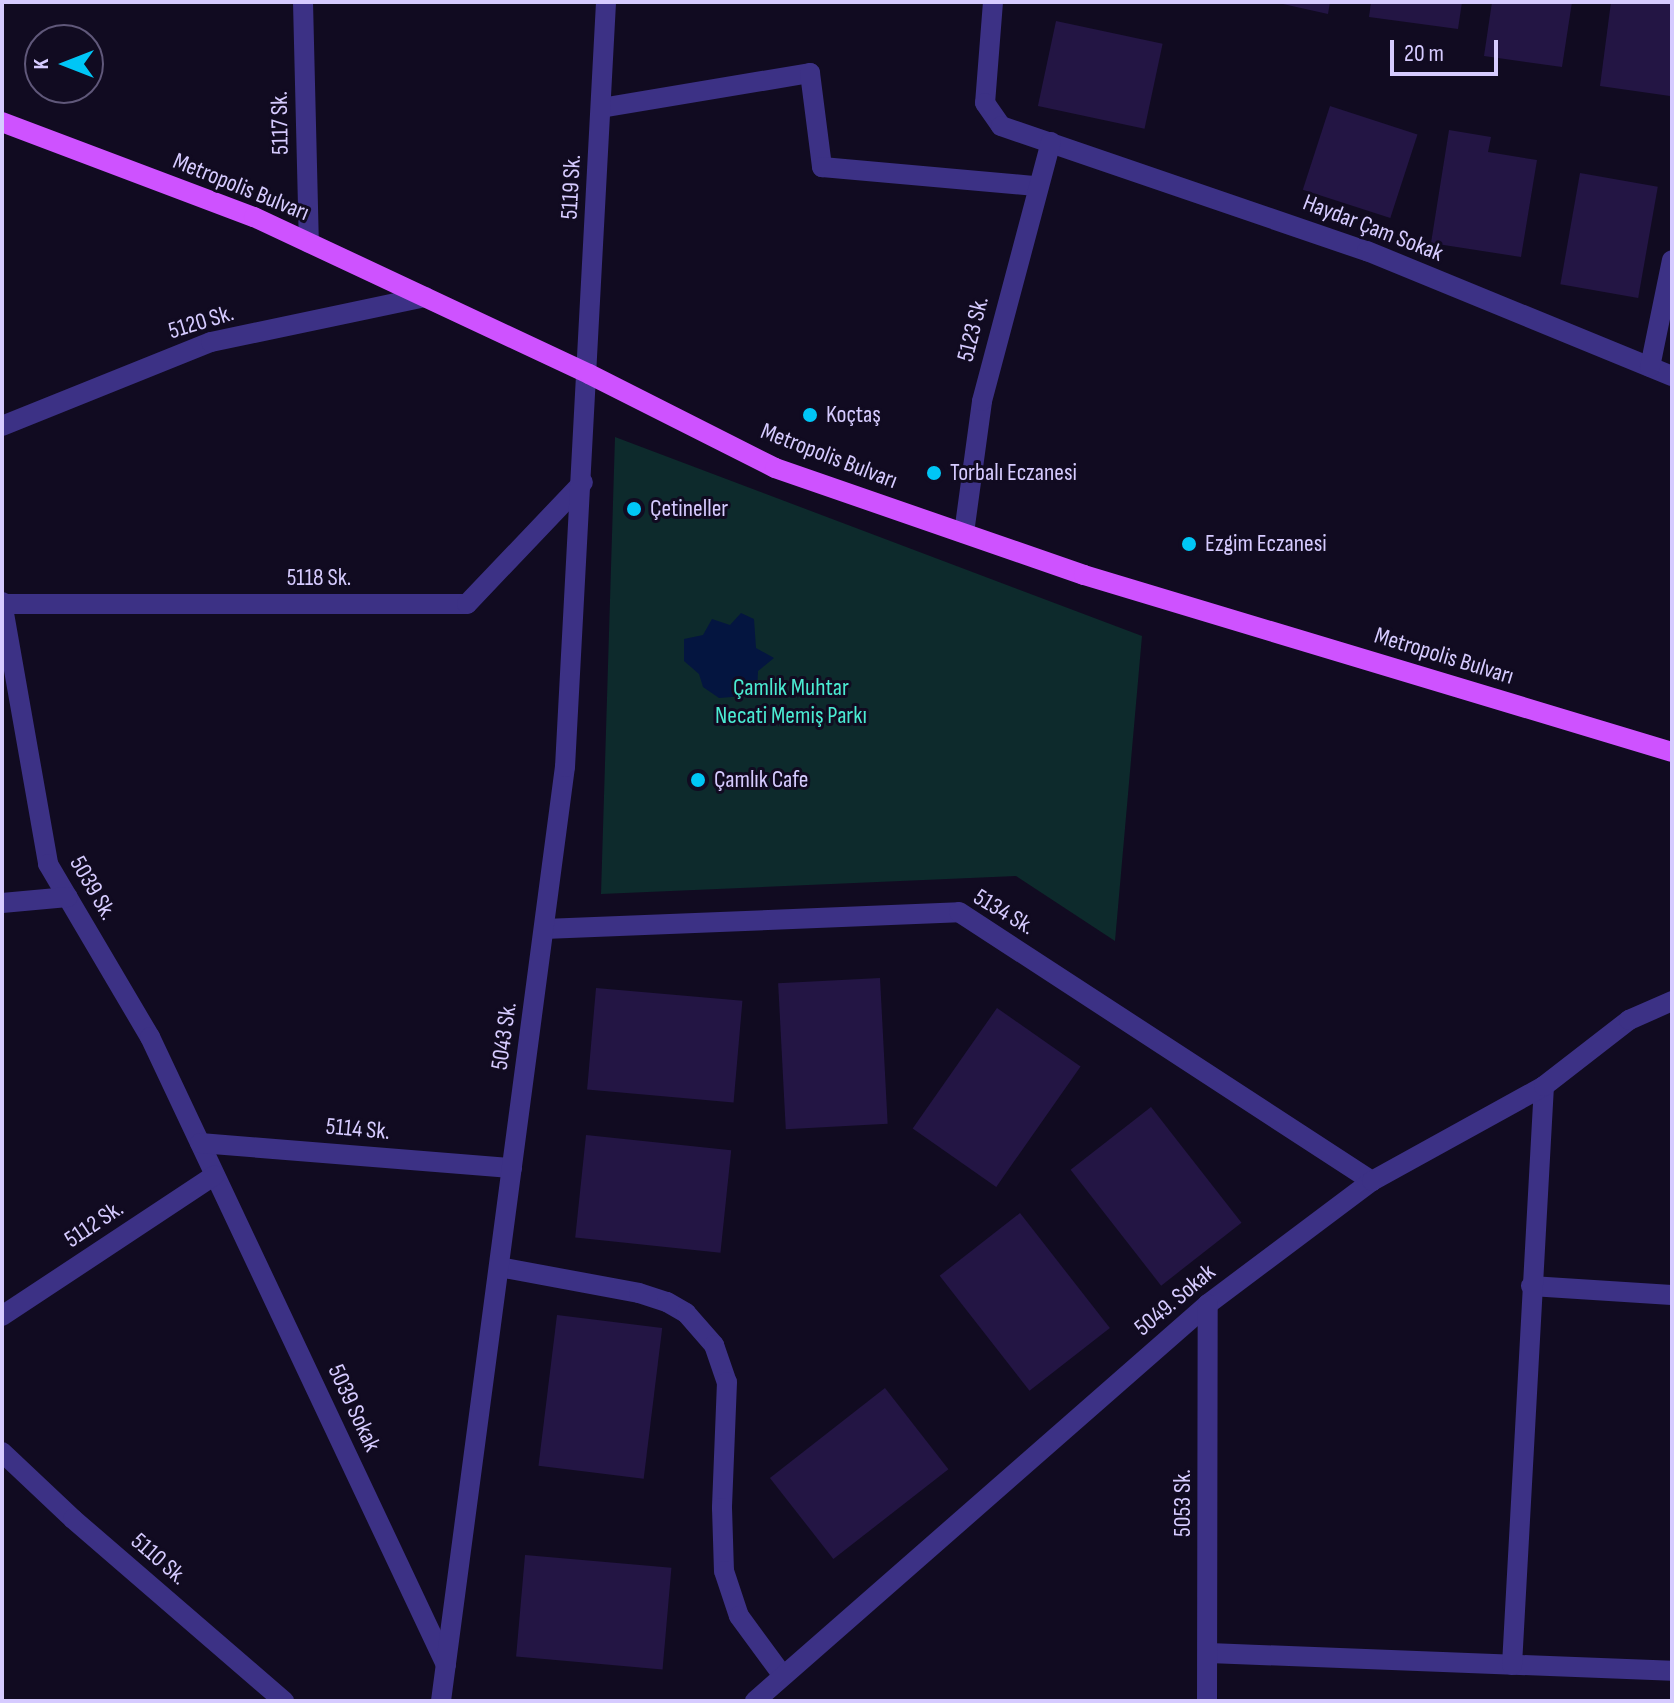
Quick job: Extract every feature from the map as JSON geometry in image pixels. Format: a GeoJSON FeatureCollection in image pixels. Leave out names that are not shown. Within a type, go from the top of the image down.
{"type":"FeatureCollection","features":[{"type":"Feature","properties":{"kind":"main road","name":"Metropolis Bulvarı"},"geometry":{"type":"LineString","coordinates":[[2,122],[254,217],[589,374],[775,468],[1084,575],[1672,752]]}},
{"type":"Feature","properties":{"kind":"street","name":"5117 Sk."},"geometry":{"type":"LineString","coordinates":[[303,2],[309,243]]}},
{"type":"Feature","properties":{"kind":"street","name":"5119 Sk."},"geometry":{"type":"LineString","coordinates":[[589,374],[606,2]]}},
{"type":"Feature","properties":{"kind":"street","name":"Haydar Çam Sokak"},"geometry":{"type":"LineString","coordinates":[[993,2],[985,103],[1001,126],[1367,251],[1672,376]]}},
{"type":"Feature","properties":{"kind":"street"},"geometry":{"type":"LineString","coordinates":[[601,108],[810,73],[822,167],[1036,186]]}},
{"type":"Feature","properties":{"kind":"street","name":"5123 Sk."},"geometry":{"type":"LineString","coordinates":[[964,533],[982,401],[1036,186],[1051,142]]}},
{"type":"Feature","properties":{"kind":"street"},"geometry":{"type":"LineString","coordinates":[[1650,367],[1672,260]]}},
{"type":"Feature","properties":{"kind":"street","name":"5120 Sk."},"geometry":{"type":"LineString","coordinates":[[2,426],[211,342],[425,297]]}},
{"type":"Feature","properties":{"kind":"street","name":"5043 Sk."},"geometry":{"type":"LineString","coordinates":[[441,1701],[565,767],[589,374]]}},
{"type":"Feature","properties":{"kind":"street","name":"5118 Sk."},"geometry":{"type":"LineString","coordinates":[[2,603],[467,604],[583,482]]}},
{"type":"Feature","properties":{"kind":"street","name":"5039 Sk."},"geometry":{"type":"LineString","coordinates":[[2,603],[48,864],[150,1037],[215,1175]]}},
{"type":"Feature","properties":{"kind":"street"},"geometry":{"type":"LineString","coordinates":[[2,903],[68,897]]}},
{"type":"Feature","properties":{"kind":"street","name":"5134 Sk."},"geometry":{"type":"LineString","coordinates":[[544,929],[959,912],[1372,1181]]}},
{"type":"Feature","properties":{"kind":"street","name":"5049. Sokak"},"geometry":{"type":"LineString","coordinates":[[755,1701],[1208,1304],[1372,1181],[1544,1086],[1629,1020],[1672,1001]]}},
{"type":"Feature","properties":{"kind":"street"},"geometry":{"type":"LineString","coordinates":[[1512,1665],[1544,1086]]}},
{"type":"Feature","properties":{"kind":"street","name":"5114 Sk."},"geometry":{"type":"LineString","coordinates":[[200,1143],[512,1168]]}},
{"type":"Feature","properties":{"kind":"street","name":"5112 Sk."},"geometry":{"type":"LineString","coordinates":[[2,1316],[215,1175]]}},
{"type":"Feature","properties":{"kind":"street","name":"5039 Sokak"},"geometry":{"type":"LineString","coordinates":[[215,1175],[446,1665]]}},
{"type":"Feature","properties":{"kind":"street"},"geometry":{"type":"LineString","coordinates":[[499,1267],[639,1293],[667,1302],[686,1313],[714,1345],[727,1382],[722,1508],[724,1571],[739,1616],[783,1676]]}},
{"type":"Feature","properties":{"kind":"street"},"geometry":{"type":"LineString","coordinates":[[1531,1286],[1672,1295]]}},
{"type":"Feature","properties":{"kind":"street","name":"5053 Sk."},"geometry":{"type":"LineString","coordinates":[[1207,1701],[1208,1304]]}},
{"type":"Feature","properties":{"kind":"street","name":"5110 Sk."},"geometry":{"type":"LineString","coordinates":[[2,1452],[73,1519],[284,1701]]}},
{"type":"Feature","properties":{"kind":"street"},"geometry":{"type":"LineString","coordinates":[[1209,1653],[1672,1671]]}},
{"type":"Feature","properties":{"kind":"green space","name":"Çamlık Muhtar Necati Memiş Parkı"},"geometry":{"type":"Polygon","coordinates":[[[615,437],[1142,636],[1115,941],[1016,876],[601,894],[615,437]]]}},
{"type":"Feature","properties":{"kind":"water"},"geometry":{"type":"Polygon","coordinates":[[[741,613],[754,619],[756,648],[774,658],[758,671],[757,695],[719,698],[703,687],[699,674],[684,661],[684,639],[703,635],[712,619],[730,625],[741,613]]]}},
{"type":"Feature","properties":{"kind":"building"},"geometry":{"type":"Polygon","coordinates":[[[1274,2],[1330,2],[1328,14],[1274,2]]]}},
{"type":"Feature","properties":{"kind":"building"},"geometry":{"type":"Polygon","coordinates":[[[1371,2],[1462,2],[1458,29],[1369,17],[1371,2]]]}},
{"type":"Feature","properties":{"kind":"building"},"geometry":{"type":"Polygon","coordinates":[[[1492,2],[1572,2],[1562,67],[1484,56],[1492,2]]]}},
{"type":"Feature","properties":{"kind":"building"},"geometry":{"type":"Polygon","coordinates":[[[1611,2],[1672,2],[1670,96],[1600,86],[1611,2]]]}},
{"type":"Feature","properties":{"kind":"building"},"geometry":{"type":"Polygon","coordinates":[[[1056,21],[1163,44],[1145,129],[1038,106],[1056,21]]]}},
{"type":"Feature","properties":{"kind":"building"},"geometry":{"type":"Polygon","coordinates":[[[1330,106],[1417,134],[1390,218],[1303,190],[1330,106]]]}},
{"type":"Feature","properties":{"kind":"building"},"geometry":{"type":"Polygon","coordinates":[[[1449,130],[1491,137],[1488,152],[1537,160],[1521,257],[1431,243],[1449,130]]]}},
{"type":"Feature","properties":{"kind":"building"},"geometry":{"type":"Polygon","coordinates":[[[1580,173],[1658,187],[1638,298],[1560,284],[1580,173]]]}},
{"type":"Feature","properties":{"kind":"building"},"geometry":{"type":"Polygon","coordinates":[[[880,978],[888,1124],[786,1129],[778,983],[880,978]]]}},
{"type":"Feature","properties":{"kind":"building"},"geometry":{"type":"Polygon","coordinates":[[[596,988],[742,1001],[734,1102],[587,1090],[596,988]]]}},
{"type":"Feature","properties":{"kind":"building"},"geometry":{"type":"Polygon","coordinates":[[[997,1008],[1081,1067],[996,1187],[913,1128],[997,1008]]]}},
{"type":"Feature","properties":{"kind":"building"},"geometry":{"type":"Polygon","coordinates":[[[1151,1107],[1242,1223],[1161,1286],[1071,1170],[1151,1107]]]}},
{"type":"Feature","properties":{"kind":"building"},"geometry":{"type":"Polygon","coordinates":[[[586,1135],[731,1150],[720,1253],[575,1237],[586,1135]]]}},
{"type":"Feature","properties":{"kind":"building"},"geometry":{"type":"Polygon","coordinates":[[[1020,1213],[1110,1328],[1030,1391],[940,1276],[1020,1213]]]}},
{"type":"Feature","properties":{"kind":"building"},"geometry":{"type":"Polygon","coordinates":[[[557,1315],[662,1328],[644,1479],[538,1466],[557,1315]]]}},
{"type":"Feature","properties":{"kind":"building"},"geometry":{"type":"Polygon","coordinates":[[[885,1388],[948,1469],[833,1559],[770,1478],[885,1388]]]}},
{"type":"Feature","properties":{"kind":"building"},"geometry":{"type":"Polygon","coordinates":[[[525,1555],[671,1568],[663,1669],[516,1657],[525,1555]]]}},
{"type":"Feature","properties":{"kind":"place","name":"Koçtaş"},"geometry":{"type":"Point","coordinates":[810,415]}},
{"type":"Feature","properties":{"kind":"place","name":"Torbalı Eczanesi"},"geometry":{"type":"Point","coordinates":[934,473]}},
{"type":"Feature","properties":{"kind":"place","name":"Çetineller"},"geometry":{"type":"Point","coordinates":[634,509]}},
{"type":"Feature","properties":{"kind":"place","name":"Ezgim Eczanesi"},"geometry":{"type":"Point","coordinates":[1189,544]}},
{"type":"Feature","properties":{"kind":"place","name":"Çamlık Cafe"},"geometry":{"type":"Point","coordinates":[698,780]}}]}
